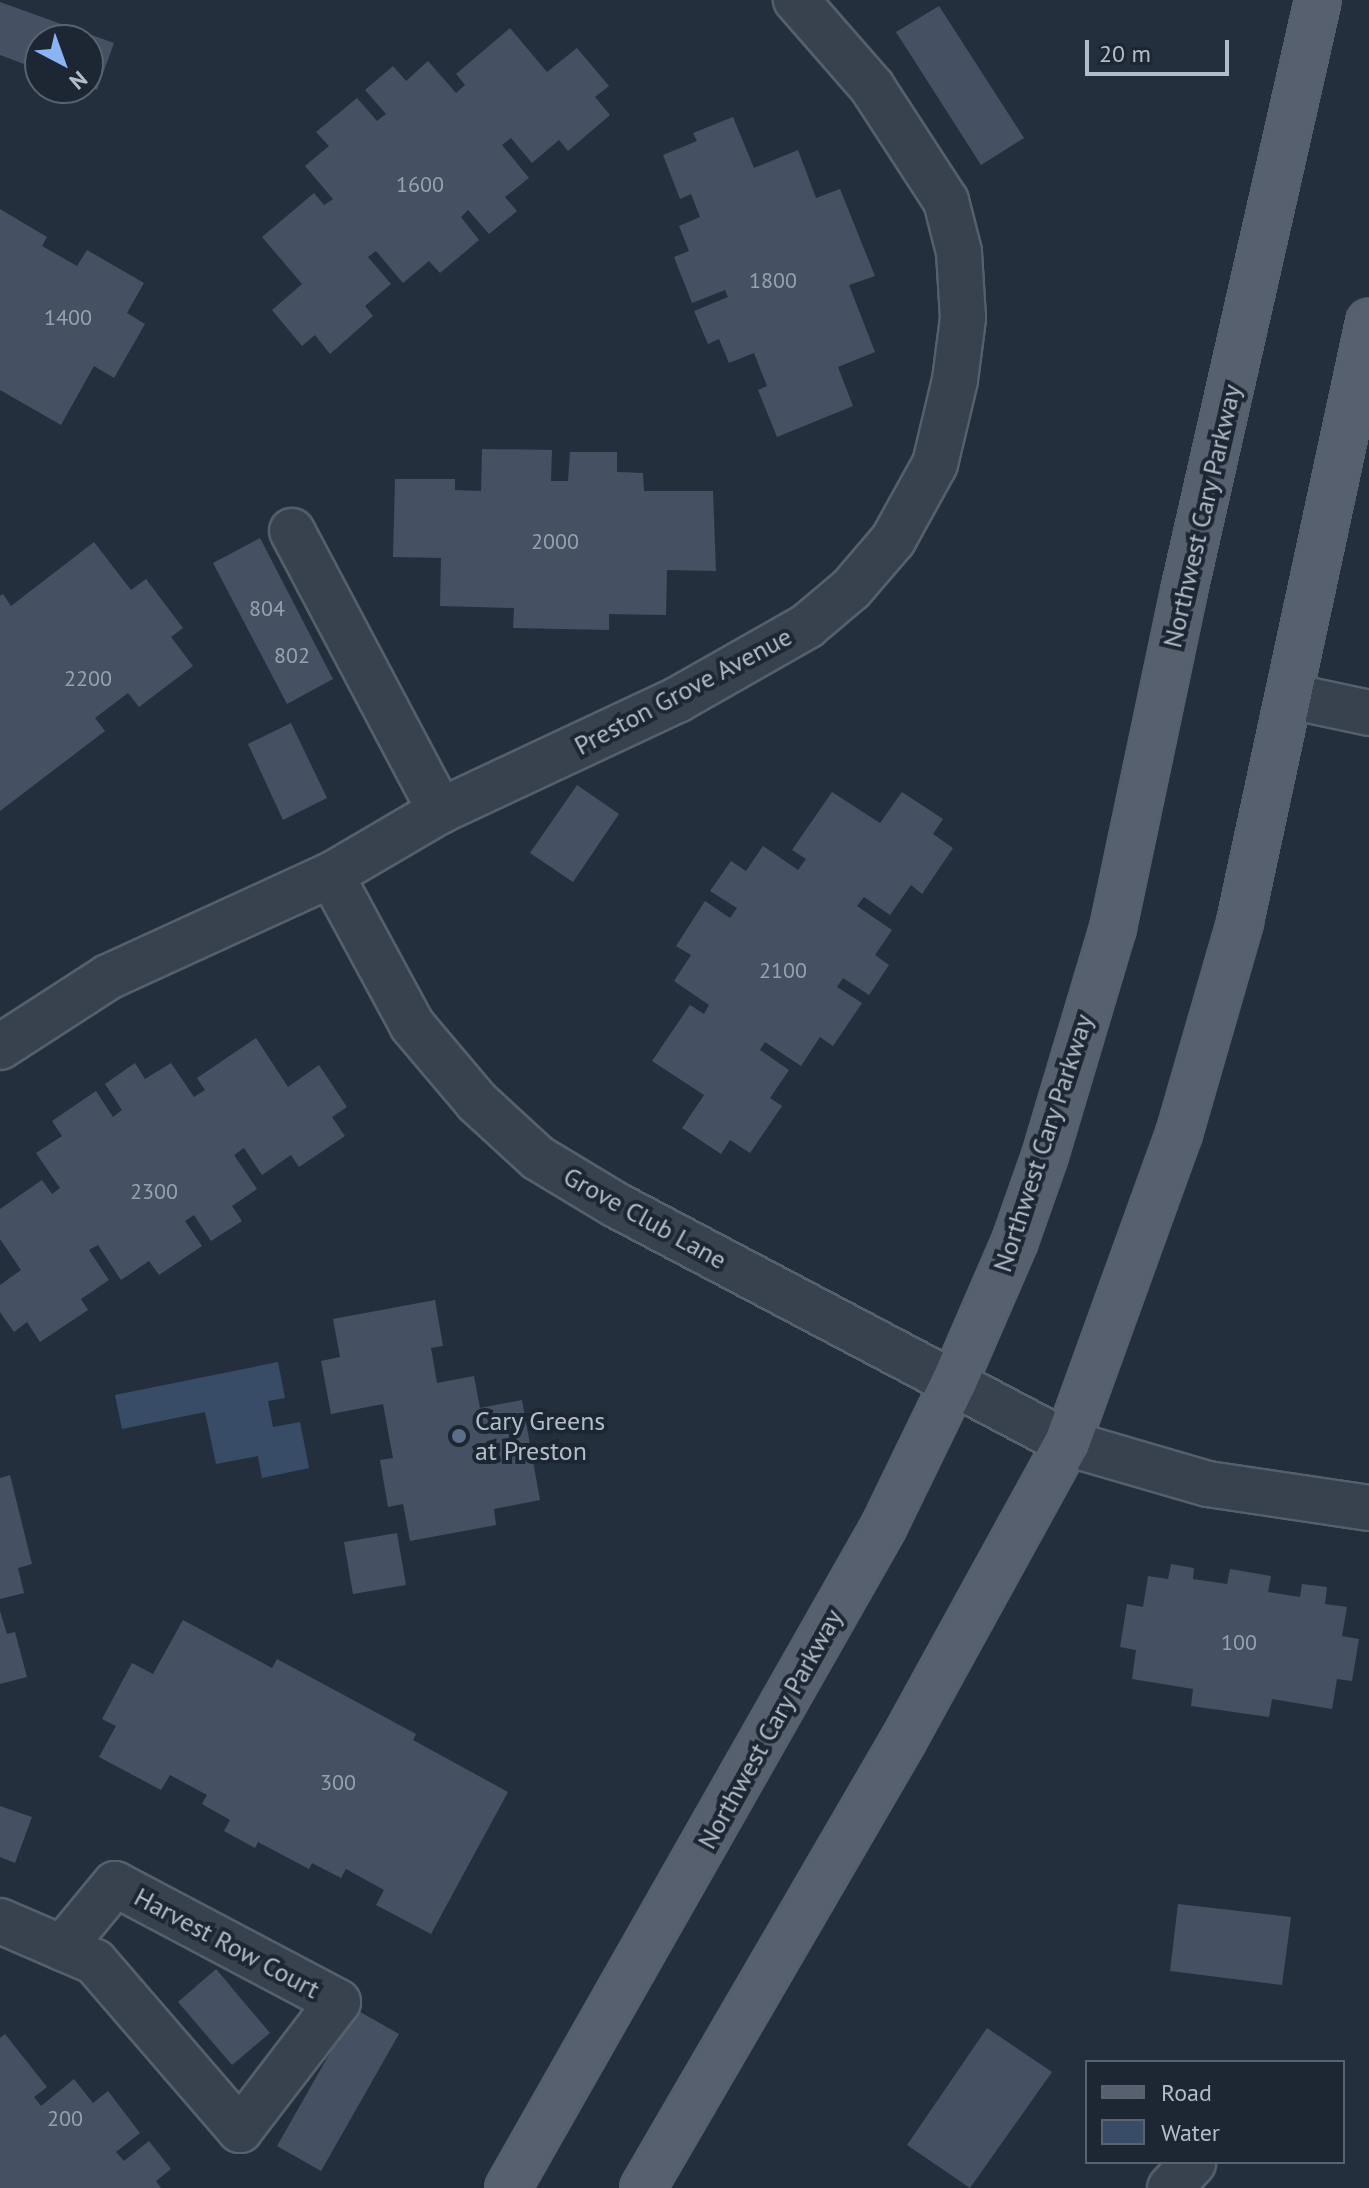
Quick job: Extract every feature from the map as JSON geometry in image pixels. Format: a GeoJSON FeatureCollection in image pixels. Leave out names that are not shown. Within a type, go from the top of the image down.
{"type":"FeatureCollection","features":[{"type":"Feature","properties":{"kind":"main road","name":"Northwest Cary Parkway"},"geometry":{"type":"LineString","coordinates":[[508,2188],[877,1539],[954,1382],[1015,1241],[1045,1156],[1113,928],[1184,591],[1318,0]]}},
{"type":"Feature","properties":{"kind":"main road"},"geometry":{"type":"LineString","coordinates":[[643,2188],[903,1741],[1067,1443],[1179,1134],[1240,922],[1369,322]]}},
{"type":"Feature","properties":{"kind":"street","name":"Preston Grove Avenue"},"geometry":{"type":"LineString","coordinates":[[0,1047],[108,977],[331,875],[440,811],[677,700],[807,626],[851,589],[893,540],[935,464],[955,380],[963,318],[959,252],[946,201],[872,87],[796,0]]}},
{"type":"Feature","properties":{"kind":"street"},"geometry":{"type":"LineString","coordinates":[[292,531],[440,811]]}},
{"type":"Feature","properties":{"kind":"street"},"geometry":{"type":"LineString","coordinates":[[1290,696],[1369,713]]}},
{"type":"Feature","properties":{"kind":"street","name":"Grove Club Lane"},"geometry":{"type":"LineString","coordinates":[[331,875],[412,1025],[477,1102],[538,1158],[616,1205],[1067,1443],[1208,1484],[1369,1508]]}},
{"type":"Feature","properties":{"kind":"street","name":"Harvest Row Court"},"geometry":{"type":"LineString","coordinates":[[0,1921],[62,1948],[95,1962],[240,2130],[338,2002],[115,1884],[62,1948]]}},
{"type":"Feature","properties":{"kind":"water"},"geometry":{"type":"Polygon","coordinates":[[[278,1362],[285,1398],[268,1401],[273,1427],[300,1422],[309,1468],[262,1478],[258,1456],[216,1464],[205,1412],[122,1429],[115,1395],[278,1362]]]}},
{"type":"Feature","properties":{"kind":"building"},"geometry":{"type":"Polygon","coordinates":[[[0,2],[61,24],[24,24],[24,64],[0,55],[0,2]]]}},
{"type":"Feature","properties":{"kind":"building"},"geometry":{"type":"Polygon","coordinates":[[[939,6],[1024,138],[981,165],[896,32],[939,6]]]}},
{"type":"Feature","properties":{"kind":"building"},"geometry":{"type":"Polygon","coordinates":[[[510,28],[547,72],[577,48],[609,86],[595,97],[610,115],[568,151],[559,140],[532,163],[511,138],[502,145],[529,178],[505,197],[517,211],[489,234],[468,210],[461,217],[479,240],[440,273],[429,261],[403,283],[376,251],[368,257],[391,284],[365,306],[373,316],[330,354],[315,335],[302,346],[272,310],[302,284],[262,237],[314,193],[324,205],[333,199],[305,166],[329,146],[316,132],[357,98],[377,121],[386,114],[365,90],[393,66],[406,81],[428,61],[456,93],[465,85],[456,74],[510,28]]]}},
{"type":"Feature","properties":{"kind":"building"},"geometry":{"type":"Polygon","coordinates":[[[104,39],[114,43],[104,71],[104,39]]]}},
{"type":"Feature","properties":{"kind":"building"},"geometry":{"type":"Polygon","coordinates":[[[733,117],[754,168],[798,150],[816,198],[840,189],[875,276],[849,285],[875,352],[838,367],[853,406],[777,437],[758,390],[767,386],[754,353],[729,363],[719,339],[708,344],[694,311],[728,297],[725,290],[692,303],[674,257],[689,251],[679,226],[700,217],[691,194],[680,199],[663,155],[697,141],[693,133],[733,117]]]}},
{"type":"Feature","properties":{"kind":"building"},"geometry":{"type":"Polygon","coordinates":[[[0,209],[47,237],[42,246],[77,266],[87,250],[144,283],[127,313],[145,324],[114,378],[94,366],[61,425],[0,390],[0,209]]]}},
{"type":"Feature","properties":{"kind":"building"},"geometry":{"type":"Polygon","coordinates":[[[482,449],[552,450],[551,481],[568,481],[570,452],[617,452],[617,472],[643,473],[644,491],[713,491],[716,571],[667,570],[666,615],[609,614],[609,630],[513,628],[514,608],[440,606],[441,558],[393,557],[395,479],[455,479],[455,490],[481,491],[482,449]]]}},
{"type":"Feature","properties":{"kind":"building"},"geometry":{"type":"Polygon","coordinates":[[[260,538],[333,679],[287,704],[213,563],[260,538]]]}},
{"type":"Feature","properties":{"kind":"building"},"geometry":{"type":"Polygon","coordinates":[[[94,542],[131,590],[146,579],[183,628],[171,637],[193,666],[139,707],[128,693],[95,718],[105,731],[0,811],[0,596],[3,594],[11,606],[94,542]]]}},
{"type":"Feature","properties":{"kind":"building"},"geometry":{"type":"Polygon","coordinates":[[[291,723],[327,798],[283,820],[248,744],[291,723]]]}},
{"type":"Feature","properties":{"kind":"building"},"geometry":{"type":"Polygon","coordinates":[[[577,785],[619,814],[573,882],[530,853],[577,785]]]}},
{"type":"Feature","properties":{"kind":"building"},"geometry":{"type":"Polygon","coordinates":[[[832,792],[880,823],[902,792],[943,819],[933,834],[953,848],[922,894],[911,885],[890,915],[864,897],[857,906],[892,930],[875,955],[889,965],[869,995],[843,978],[837,987],[862,1003],[833,1046],[820,1037],[801,1066],[765,1042],[760,1050],[789,1070],[770,1098],[782,1106],[750,1153],[730,1140],[721,1154],[682,1128],[704,1095],[652,1061],[690,1005],[704,1014],[709,1005],[674,981],[691,955],[676,946],[705,901],[730,918],[737,908],[710,891],[731,861],[746,871],[763,846],[798,870],[806,859],[792,850],[832,792]]]}},
{"type":"Feature","properties":{"kind":"building"},"geometry":{"type":"Polygon","coordinates":[[[256,1038],[288,1087],[319,1065],[347,1107],[332,1117],[345,1136],[299,1167],[291,1155],[262,1175],[244,1148],[234,1155],[257,1189],[232,1206],[242,1221],[211,1241],[194,1215],[185,1221],[202,1246],[159,1275],[149,1261],[121,1280],[98,1245],[89,1250],[109,1280],[81,1299],[88,1310],[40,1342],[27,1322],[14,1332],[0,1312],[0,1285],[21,1270],[0,1239],[0,1209],[42,1180],[52,1194],[60,1188],[36,1153],[62,1136],[52,1121],[96,1091],[113,1117],[122,1110],[105,1084],[135,1063],[145,1079],[171,1063],[194,1097],[205,1090],[197,1078],[256,1038]]]}},
{"type":"Feature","properties":{"kind":"building","name":"Cary Greens at Preston"},"geometry":{"type":"Polygon","coordinates":[[[435,1300],[443,1346],[431,1348],[437,1383],[474,1376],[480,1408],[522,1400],[540,1500],[494,1509],[496,1525],[410,1541],[403,1504],[388,1507],[380,1460],[393,1458],[383,1404],[331,1414],[321,1361],[340,1357],[333,1319],[435,1300]]]}},
{"type":"Feature","properties":{"kind":"building"},"geometry":{"type":"Polygon","coordinates":[[[10,1475],[32,1564],[18,1568],[24,1593],[0,1599],[0,1478],[10,1475]]]}},
{"type":"Feature","properties":{"kind":"building"},"geometry":{"type":"Polygon","coordinates":[[[397,1533],[406,1585],[353,1594],[344,1542],[397,1533]]]}},
{"type":"Feature","properties":{"kind":"building"},"geometry":{"type":"Polygon","coordinates":[[[1171,1564],[1194,1568],[1193,1579],[1227,1584],[1230,1569],[1271,1576],[1268,1592],[1300,1597],[1302,1584],[1327,1587],[1325,1604],[1347,1607],[1342,1636],[1359,1639],[1352,1681],[1337,1679],[1332,1709],[1272,1699],[1269,1717],[1191,1706],[1193,1689],[1132,1679],[1136,1650],[1120,1647],[1127,1604],[1143,1607],[1148,1576],[1168,1579],[1171,1564]]]}},
{"type":"Feature","properties":{"kind":"building"},"geometry":{"type":"Polygon","coordinates":[[[0,1611],[7,1634],[15,1632],[27,1677],[0,1684],[0,1611]]]}},
{"type":"Feature","properties":{"kind":"building"},"geometry":{"type":"Polygon","coordinates":[[[183,1620],[272,1668],[277,1659],[416,1734],[413,1740],[508,1792],[431,1934],[376,1905],[384,1890],[346,1869],[341,1878],[312,1863],[309,1869],[258,1842],[255,1848],[224,1831],[230,1820],[202,1804],[207,1795],[170,1775],[161,1790],[99,1757],[116,1726],[102,1719],[132,1663],[153,1674],[183,1620]]]}},
{"type":"Feature","properties":{"kind":"building"},"geometry":{"type":"Polygon","coordinates":[[[0,1806],[32,1817],[15,1863],[0,1857],[0,1806]]]}},
{"type":"Feature","properties":{"kind":"building"},"geometry":{"type":"Polygon","coordinates":[[[1178,1904],[1291,1917],[1282,1985],[1170,1971],[1178,1904]]]}},
{"type":"Feature","properties":{"kind":"building"},"geometry":{"type":"Polygon","coordinates":[[[216,1969],[270,2033],[232,2065],[178,2002],[216,1969]]]}},
{"type":"Feature","properties":{"kind":"building"},"geometry":{"type":"Polygon","coordinates":[[[355,2009],[399,2034],[321,2171],[277,2146],[355,2009]]]}},
{"type":"Feature","properties":{"kind":"building"},"geometry":{"type":"Polygon","coordinates":[[[987,2028],[1052,2072],[970,2188],[907,2145],[987,2028]]]}},
{"type":"Feature","properties":{"kind":"building"},"geometry":{"type":"Polygon","coordinates":[[[5,2034],[47,2087],[34,2097],[41,2106],[74,2079],[93,2103],[108,2091],[140,2133],[116,2152],[124,2161],[149,2141],[171,2169],[156,2181],[161,2188],[0,2188],[0,2038],[5,2034]]]}},
{"type":"Feature","properties":{"kind":"place","name":"Cary Greens at Preston"},"geometry":{"type":"Point","coordinates":[459,1436]}}]}
